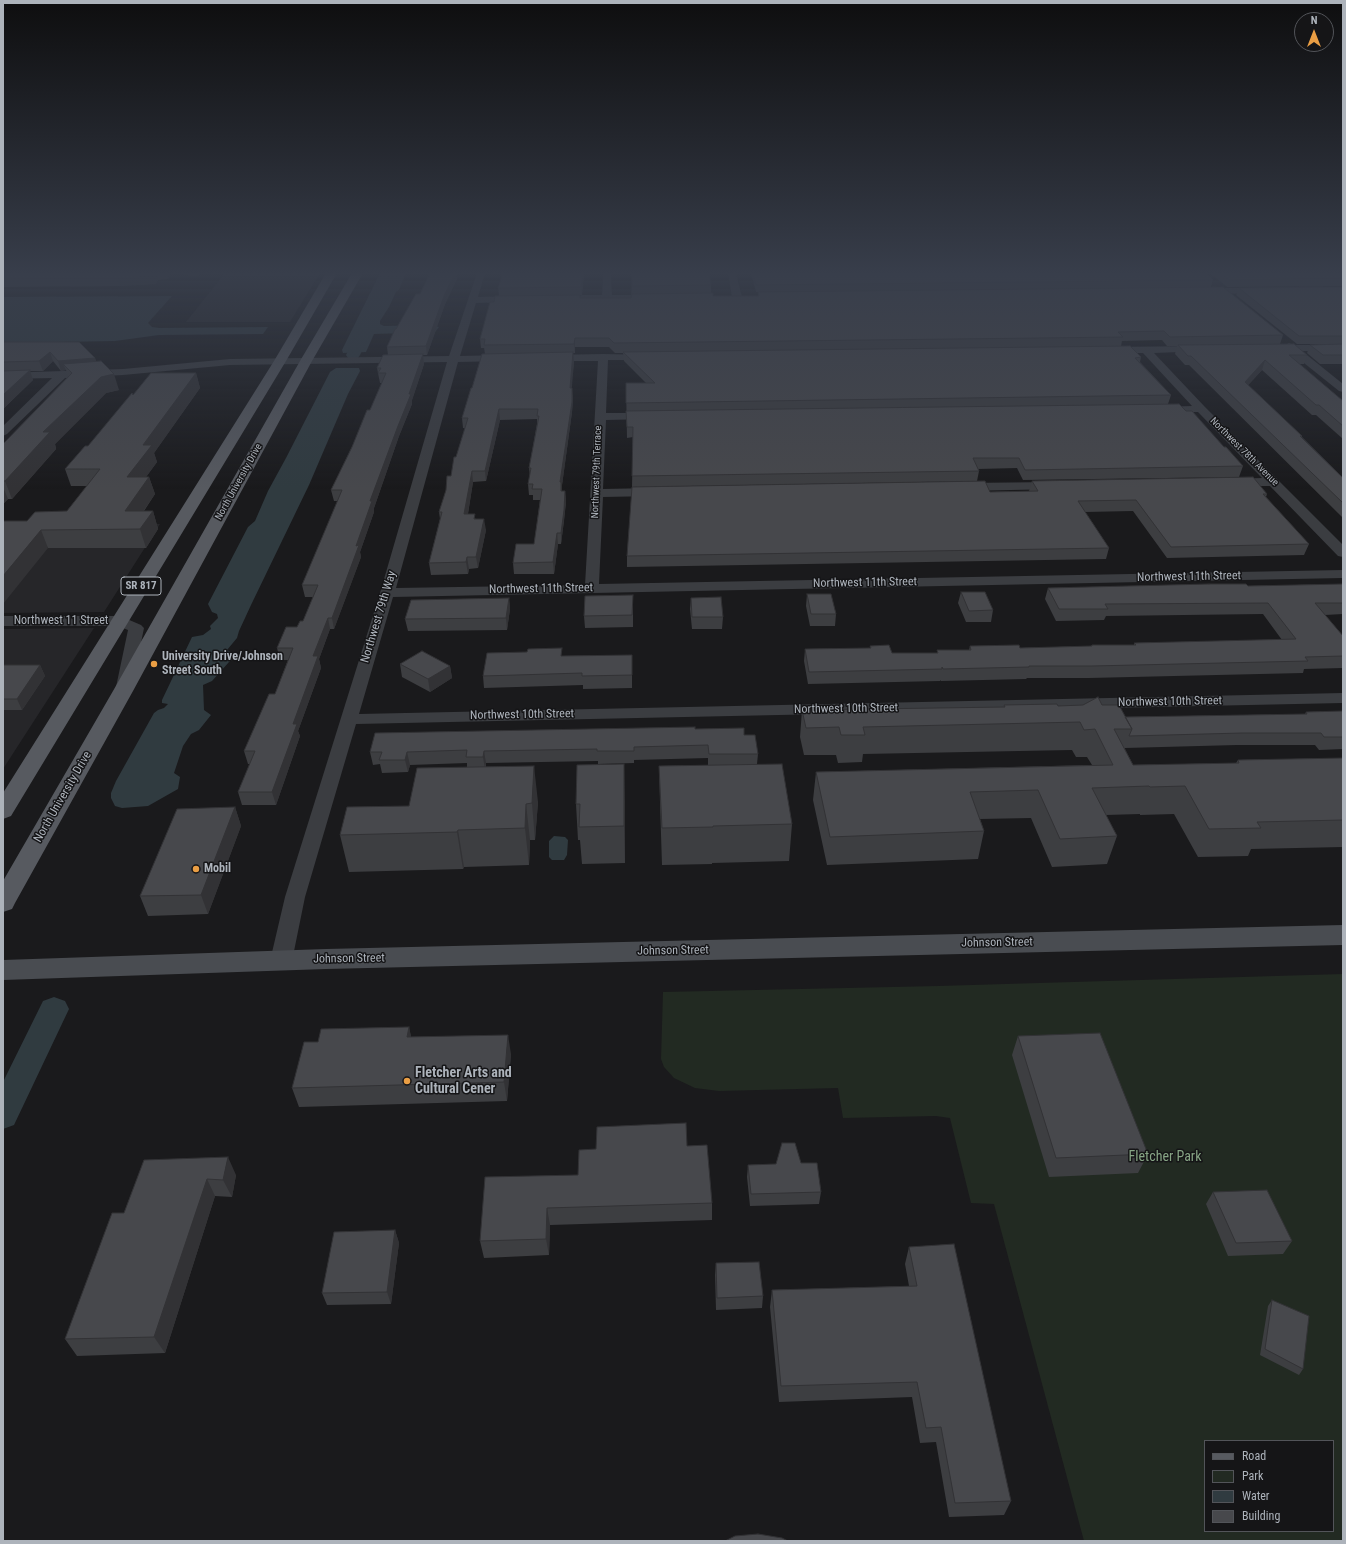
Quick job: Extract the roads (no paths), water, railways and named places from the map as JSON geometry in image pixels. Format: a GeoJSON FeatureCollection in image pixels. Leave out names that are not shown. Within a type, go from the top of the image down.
{"type":"FeatureCollection","features":[{"type":"Feature","properties":{"kind":"main road","name":"SR 817"},"geometry":{"type":"LineString","coordinates":[[3,812],[289,345]]}},
{"type":"Feature","properties":{"kind":"main road","name":"North University Drive"},"geometry":{"type":"LineString","coordinates":[[3,903],[315,345]]}},
{"type":"Feature","properties":{"kind":"street","name":"Northwest 79th Way"},"geometry":{"type":"LineString","coordinates":[[281,961],[293,904],[387,593],[458,345]]}},
{"type":"Feature","properties":{"kind":"street"},"geometry":{"type":"LineString","coordinates":[[1288,345],[1343,389]]}},
{"type":"Feature","properties":{"kind":"street"},"geometry":{"type":"LineString","coordinates":[[1261,349],[1343,348]]}},
{"type":"Feature","properties":{"kind":"street"},"geometry":{"type":"LineString","coordinates":[[1099,351],[1207,349]]}},
{"type":"Feature","properties":{"kind":"street","name":"Northwest 78th Avenue"},"geometry":{"type":"LineString","coordinates":[[1146,350],[1201,409],[1343,552]]}},
{"type":"Feature","properties":{"kind":"street","name":"Northwest 79th Terrace"},"geometry":{"type":"LineString","coordinates":[[592,588],[603,357]]}},
{"type":"Feature","properties":{"kind":"street"},"geometry":{"type":"LineString","coordinates":[[540,358],[658,357]]}},
{"type":"Feature","properties":{"kind":"street"},"geometry":{"type":"LineString","coordinates":[[3,376],[62,375],[230,362],[517,358]]}},
{"type":"Feature","properties":{"kind":"street"},"geometry":{"type":"LineString","coordinates":[[3,432],[62,375]]}},
{"type":"Feature","properties":{"kind":"street"},"geometry":{"type":"LineString","coordinates":[[1145,410],[1201,409]]}},
{"type":"Feature","properties":{"kind":"street"},"geometry":{"type":"LineString","coordinates":[[600,417],[658,416]]}},
{"type":"Feature","properties":{"kind":"street"},"geometry":{"type":"LineString","coordinates":[[1218,483],[1273,482]]}},
{"type":"Feature","properties":{"kind":"street"},"geometry":{"type":"LineString","coordinates":[[955,487],[1066,485]]}},
{"type":"Feature","properties":{"kind":"street"},"geometry":{"type":"LineString","coordinates":[[597,493],[669,492]]}},
{"type":"Feature","properties":{"kind":"street","name":"Northwest 11th Street"},"geometry":{"type":"LineString","coordinates":[[387,593],[1343,574]]}},
{"type":"Feature","properties":{"kind":"street","name":"Northwest 11 Street"},"geometry":{"type":"LineString","coordinates":[[3,622],[120,621]]}},
{"type":"Feature","properties":{"kind":"street","name":"North University Drive"},"geometry":{"type":"LineString","coordinates":[[120,621],[136,628],[123,691]]}},
{"type":"Feature","properties":{"kind":"street","name":"Northwest 10th Street"},"geometry":{"type":"LineString","coordinates":[[348,719],[1343,698]]}},
{"type":"Feature","properties":{"kind":"street","name":"Johnson Street"},"geometry":{"type":"LineString","coordinates":[[3,970],[281,961],[1343,935]]}},
{"type":"Feature","properties":{"kind":"water"},"geometry":{"type":"Polygon","coordinates":[[[344,345],[369,345],[366,352],[343,353],[342,350],[344,345]]]}},
{"type":"Feature","properties":{"kind":"water"},"geometry":{"type":"Polygon","coordinates":[[[336,368],[359,368],[360,371],[348,394],[309,485],[251,605],[237,638],[227,650],[238,656],[229,662],[212,681],[203,685],[204,710],[211,715],[199,730],[191,734],[183,746],[174,773],[180,777],[178,789],[148,806],[122,808],[115,806],[111,798],[111,793],[116,781],[154,713],[164,708],[168,704],[162,703],[162,700],[192,637],[203,635],[211,629],[210,626],[218,618],[217,614],[212,612],[208,604],[248,527],[255,521],[268,491],[330,372],[336,368]]]}},
{"type":"Feature","properties":{"kind":"water"},"geometry":{"type":"Polygon","coordinates":[[[554,836],[565,837],[568,840],[567,855],[564,860],[552,860],[549,857],[549,841],[554,836]]]}},
{"type":"Feature","properties":{"kind":"waterway"},"geometry":{"type":"LineString","coordinates":[[353,355],[358,345]]}},
{"type":"Feature","properties":{"kind":"waterway"},"geometry":{"type":"LineString","coordinates":[[3,1115],[54,1009]]}},
{"type":"Feature","properties":{"kind":"place","name":"University Drive/Johnson Street South"},"geometry":{"type":"Point","coordinates":[154,664]}},
{"type":"Feature","properties":{"kind":"place","name":"Mobil"},"geometry":{"type":"Point","coordinates":[196,869]}},
{"type":"Feature","properties":{"kind":"place","name":"Fletcher Arts and Cultural Cener"},"geometry":{"type":"Point","coordinates":[407,1081]}},
{"type":"Feature","properties":{"kind":"park label","name":"Fletcher Park"},"geometry":{"type":"Point","coordinates":[1165,1157]}}]}
